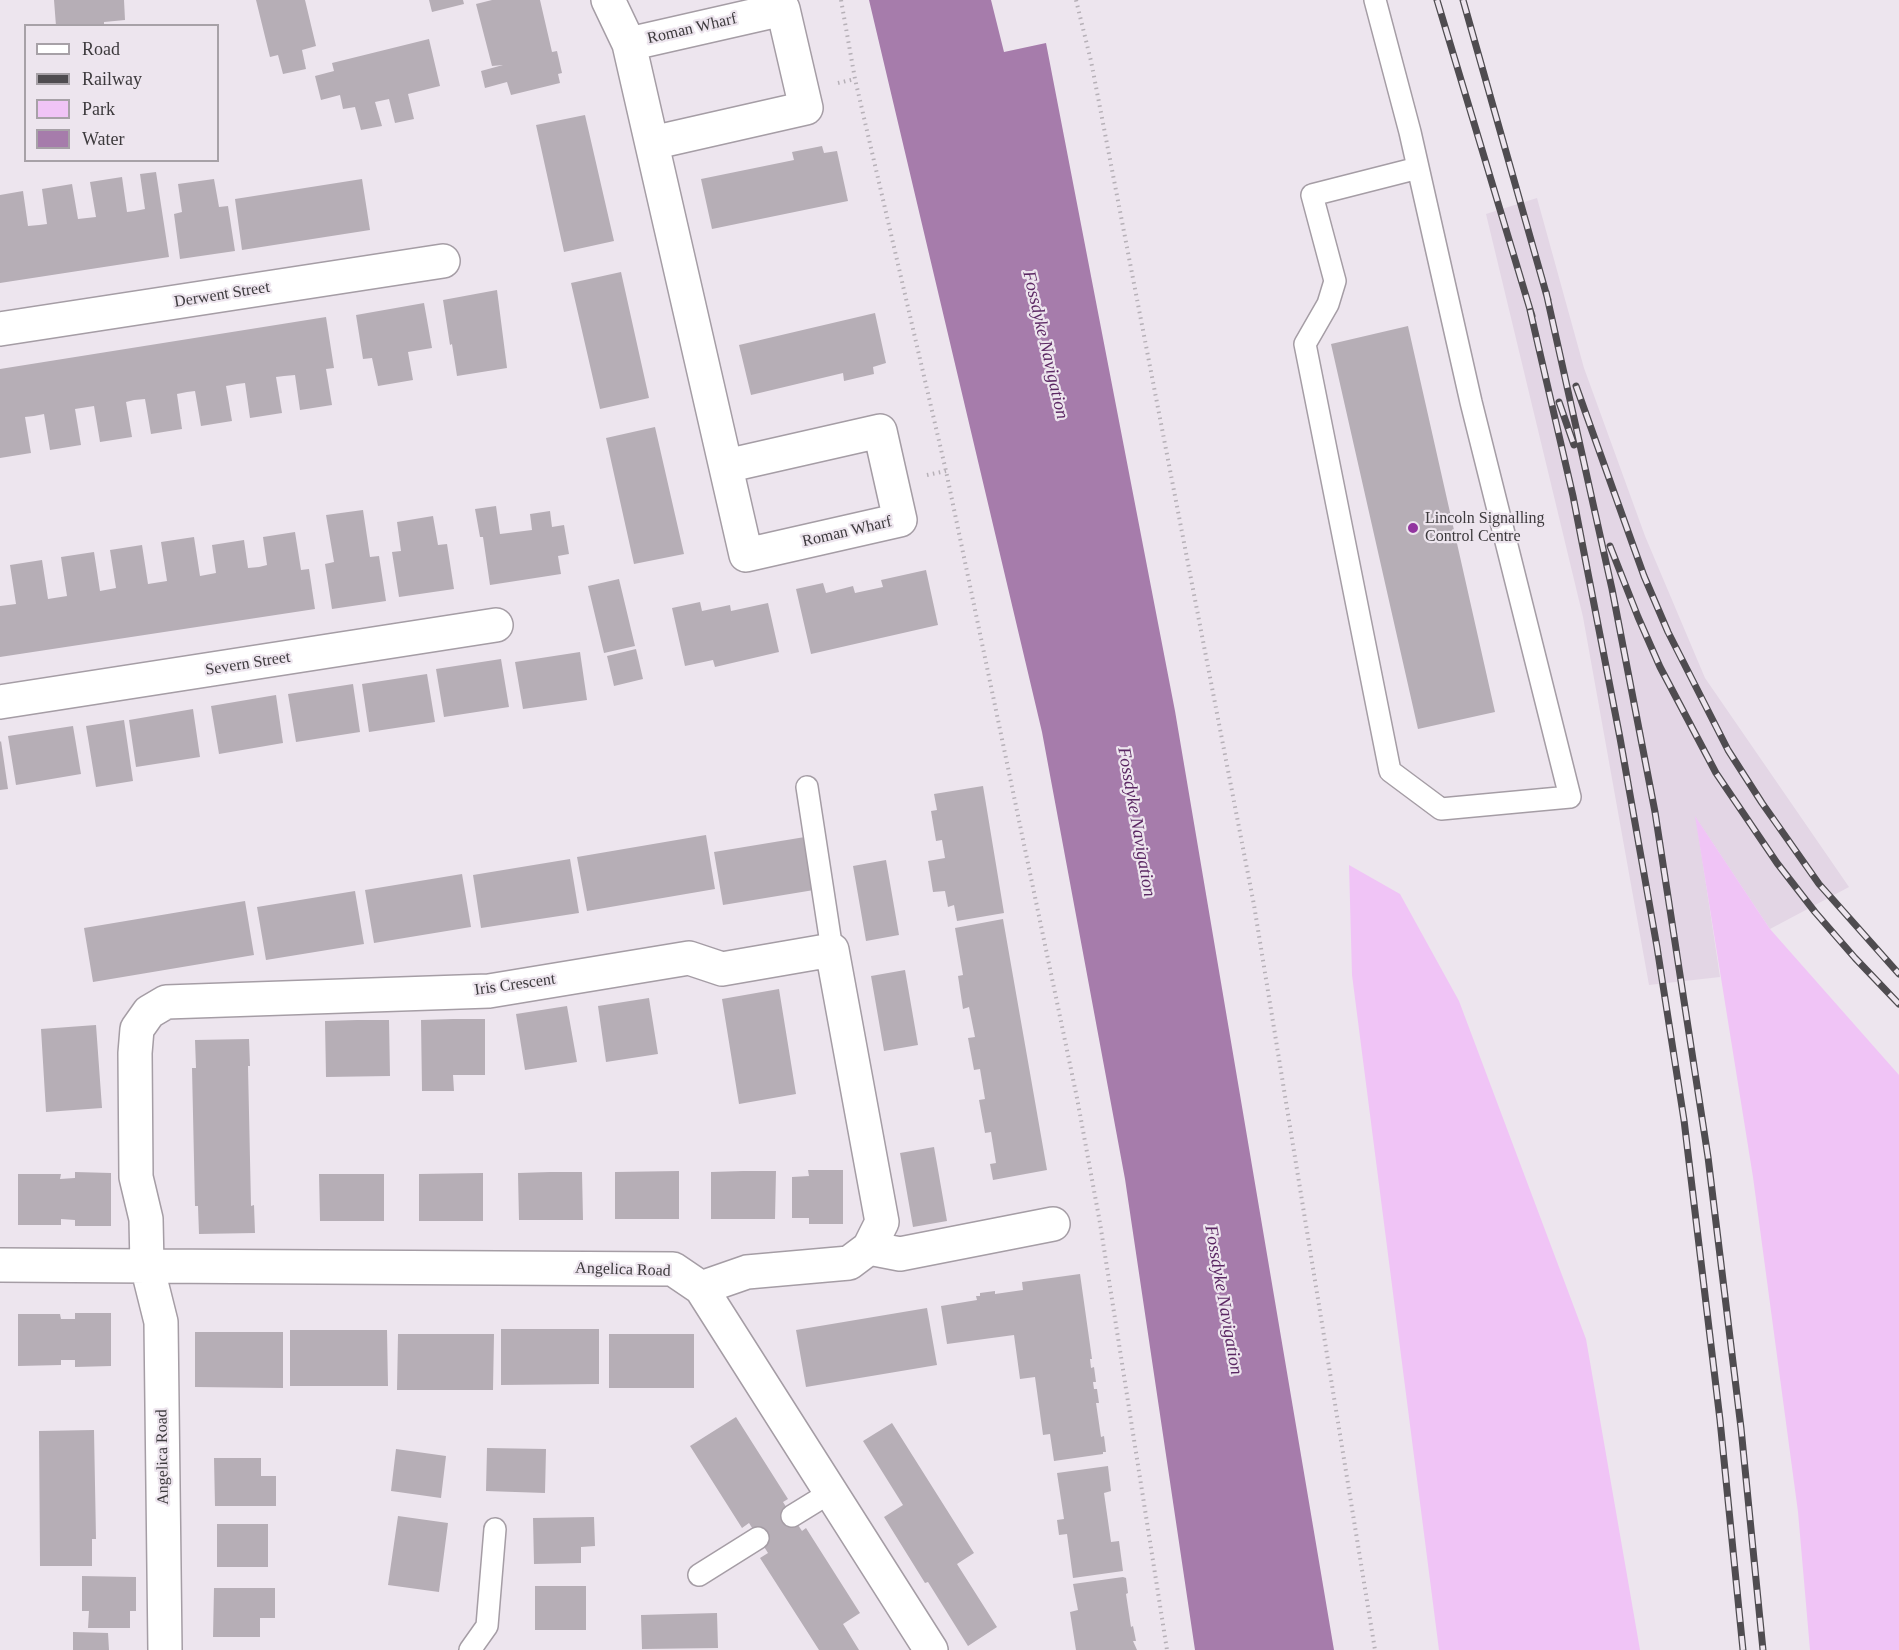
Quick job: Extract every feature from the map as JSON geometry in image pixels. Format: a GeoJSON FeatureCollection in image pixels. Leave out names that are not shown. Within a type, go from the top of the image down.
{"type":"FeatureCollection","features":[{"type":"Feature","properties":{"kind":"street","name":"Roman Wharf"},"geometry":{"type":"LineString","coordinates":[[608,0],[629,44],[746,555],[900,520],[880,431],[726,466]]}},
{"type":"Feature","properties":{"kind":"street","name":"Roman Wharf"},"geometry":{"type":"LineString","coordinates":[[629,44],[783,9],[806,108],[652,143]]}},
{"type":"Feature","properties":{"kind":"street","name":"Derwent Street"},"geometry":{"type":"LineString","coordinates":[[0,329],[443,261]]}},
{"type":"Feature","properties":{"kind":"street","name":"Severn Street"},"geometry":{"type":"LineString","coordinates":[[0,702],[496,625]]}},
{"type":"Feature","properties":{"kind":"street"},"geometry":{"type":"LineString","coordinates":[[701,1288],[747,1272],[849,1263],[869,1248],[882,1222],[832,950]]}},
{"type":"Feature","properties":{"kind":"street","name":"Iris Crescent"},"geometry":{"type":"LineString","coordinates":[[147,1266],[146,1219],[136,1177],[135,1053],[137,1029],[148,1012],[166,1002],[489,991],[689,958],[722,969],[832,950]]}},
{"type":"Feature","properties":{"kind":"street"},"geometry":{"type":"LineString","coordinates":[[869,1248],[900,1254],[1053,1224]]}},
{"type":"Feature","properties":{"kind":"street","name":"Angelica Road"},"geometry":{"type":"LineString","coordinates":[[0,1265],[673,1269],[701,1288],[931,1650]]}},
{"type":"Feature","properties":{"kind":"street","name":"Angelica Road"},"geometry":{"type":"LineString","coordinates":[[147,1266],[161,1322],[165,1650]]}},
{"type":"Feature","properties":{"kind":"lane"},"geometry":{"type":"LineString","coordinates":[[1375,0],[1418,168],[1471,402],[1570,797],[1440,809],[1390,771],[1305,344],[1328,304],[1335,281],[1312,195],[1418,168]]}},
{"type":"Feature","properties":{"kind":"lane"},"geometry":{"type":"LineString","coordinates":[[807,787],[832,950]]}},
{"type":"Feature","properties":{"kind":"lane"},"geometry":{"type":"LineString","coordinates":[[792,1516],[831,1492]]}},
{"type":"Feature","properties":{"kind":"lane"},"geometry":{"type":"LineString","coordinates":[[470,1650],[487,1626],[495,1529]]}},
{"type":"Feature","properties":{"kind":"lane"},"geometry":{"type":"LineString","coordinates":[[699,1575],[758,1538]]}},
{"type":"Feature","properties":{"kind":"path"},"geometry":{"type":"LineString","coordinates":[[840,0],[855,78],[949,482],[1077,1098],[1100,1223],[1167,1650]]}},
{"type":"Feature","properties":{"kind":"path"},"geometry":{"type":"LineString","coordinates":[[1076,0],[1093,73],[1254,905],[1375,1650]]}},
{"type":"Feature","properties":{"kind":"shaded area"},"geometry":{"type":"Polygon","coordinates":[[[1537,198],[1584,368],[1645,536],[1705,678],[1849,887],[1770,929],[1696,818],[1720,977],[1649,985],[1583,617],[1486,214],[1537,198]]]}},
{"type":"Feature","properties":{"kind":"green space"},"geometry":{"type":"Polygon","coordinates":[[[1695,816],[1770,929],[1899,1075],[1899,1650],[1810,1650],[1798,1512],[1753,1177],[1695,816]]]}},
{"type":"Feature","properties":{"kind":"green space"},"geometry":{"type":"Polygon","coordinates":[[[1349,865],[1400,894],[1459,1001],[1586,1339],[1640,1650],[1439,1650],[1352,975],[1349,865]]]}},
{"type":"Feature","properties":{"kind":"water","name":"Fossdyke Navigation"},"geometry":{"type":"Polygon","coordinates":[[[869,0],[991,0],[1004,52],[1046,43],[1175,711],[1334,1650],[1195,1650],[1125,1179],[1042,732],[869,0]]]}},
{"type":"Feature","properties":{"kind":"building"},"geometry":{"type":"Polygon","coordinates":[[[54,0],[124,0],[125,20],[104,22],[104,24],[56,24],[54,0]]]}},
{"type":"Feature","properties":{"kind":"building"},"geometry":{"type":"Polygon","coordinates":[[[256,0],[305,0],[316,46],[302,50],[306,69],[283,74],[278,55],[270,57],[256,0]]]}},
{"type":"Feature","properties":{"kind":"building"},"geometry":{"type":"Polygon","coordinates":[[[429,0],[463,0],[464,4],[432,12],[429,0]]]}},
{"type":"Feature","properties":{"kind":"building"},"geometry":{"type":"Polygon","coordinates":[[[492,0],[540,0],[552,52],[557,51],[562,73],[558,74],[560,83],[511,95],[507,82],[485,88],[481,71],[503,65],[492,66],[476,4],[492,0]]]}},
{"type":"Feature","properties":{"kind":"building"},"geometry":{"type":"Polygon","coordinates":[[[429,39],[440,86],[408,94],[414,119],[395,123],[389,99],[375,102],[382,126],[361,130],[355,107],[343,109],[340,95],[321,100],[315,76],[334,71],[332,63],[429,39]]]}},
{"type":"Feature","properties":{"kind":"building"},"geometry":{"type":"Polygon","coordinates":[[[585,115],[614,241],[564,252],[536,125],[585,115]]]}},
{"type":"Feature","properties":{"kind":"building"},"geometry":{"type":"Polygon","coordinates":[[[822,146],[824,153],[837,151],[848,201],[712,229],[701,179],[794,160],[792,152],[822,146]]]}},
{"type":"Feature","properties":{"kind":"building"},"geometry":{"type":"Polygon","coordinates":[[[156,172],[169,257],[0,283],[0,195],[23,191],[28,226],[47,224],[42,189],[72,184],[78,219],[96,217],[90,182],[122,177],[127,212],[135,211],[145,209],[140,174],[156,172]]]}},
{"type":"Feature","properties":{"kind":"building"},"geometry":{"type":"Polygon","coordinates":[[[214,179],[219,207],[228,206],[235,251],[180,259],[174,214],[182,212],[178,184],[214,179]]]}},
{"type":"Feature","properties":{"kind":"building"},"geometry":{"type":"Polygon","coordinates":[[[362,179],[370,230],[242,250],[235,199],[362,179]]]}},
{"type":"Feature","properties":{"kind":"building"},"geometry":{"type":"Polygon","coordinates":[[[621,272],[649,398],[600,409],[571,283],[621,272]]]}},
{"type":"Feature","properties":{"kind":"building"},"geometry":{"type":"Polygon","coordinates":[[[497,290],[507,368],[457,376],[443,300],[497,290]]]}},
{"type":"Feature","properties":{"kind":"building"},"geometry":{"type":"Polygon","coordinates":[[[424,303],[432,348],[408,352],[413,380],[378,386],[372,358],[363,359],[356,315],[424,303]]]}},
{"type":"Feature","properties":{"kind":"building"},"geometry":{"type":"Polygon","coordinates":[[[875,313],[886,363],[873,367],[874,374],[844,381],[843,373],[751,395],[739,345],[875,313]]]}},
{"type":"Feature","properties":{"kind":"building"},"geometry":{"type":"Polygon","coordinates":[[[326,317],[334,368],[326,369],[332,405],[300,410],[295,375],[276,377],[282,413],[250,418],[245,383],[237,384],[226,386],[232,421],[201,426],[195,391],[187,392],[177,394],[182,429],[151,434],[145,399],[134,400],[126,402],[132,437],[100,442],[94,406],[75,409],[81,445],[50,450],[44,414],[25,417],[31,453],[0,458],[0,369],[326,317]]]}},
{"type":"Feature","properties":{"kind":"building","name":"Lincoln Signalling Control Centre"},"geometry":{"type":"Polygon","coordinates":[[[1408,326],[1495,712],[1418,729],[1331,344],[1408,326]]]}},
{"type":"Feature","properties":{"kind":"building"},"geometry":{"type":"Polygon","coordinates":[[[655,427],[684,554],[634,564],[606,438],[655,427]]]}},
{"type":"Feature","properties":{"kind":"building"},"geometry":{"type":"Polygon","coordinates":[[[496,506],[500,534],[532,530],[530,514],[550,511],[552,527],[564,525],[569,554],[558,556],[561,574],[490,585],[483,537],[480,537],[475,509],[496,506]]]}},
{"type":"Feature","properties":{"kind":"building"},"geometry":{"type":"Polygon","coordinates":[[[363,510],[370,557],[379,556],[386,601],[332,609],[325,564],[334,562],[326,515],[363,510]]]}},
{"type":"Feature","properties":{"kind":"building"},"geometry":{"type":"Polygon","coordinates":[[[433,516],[438,545],[447,544],[454,589],[399,597],[392,552],[401,551],[397,522],[433,516]]]}},
{"type":"Feature","properties":{"kind":"building"},"geometry":{"type":"Polygon","coordinates":[[[295,532],[301,570],[309,569],[315,609],[0,657],[0,606],[16,604],[10,565],[42,560],[48,599],[67,596],[61,557],[94,552],[100,591],[116,588],[110,550],[142,545],[148,584],[167,581],[161,542],[194,537],[200,576],[216,573],[212,545],[244,540],[248,568],[259,567],[267,565],[263,537],[295,532]]]}},
{"type":"Feature","properties":{"kind":"building"},"geometry":{"type":"Polygon","coordinates":[[[926,570],[938,625],[811,654],[796,589],[823,583],[826,593],[853,586],[855,593],[883,587],[881,580],[926,570]]]}},
{"type":"Feature","properties":{"kind":"building"},"geometry":{"type":"Polygon","coordinates":[[[619,579],[635,646],[604,653],[588,586],[619,579]]]}},
{"type":"Feature","properties":{"kind":"building"},"geometry":{"type":"Polygon","coordinates":[[[700,602],[702,611],[730,605],[731,611],[768,603],[779,652],[715,667],[713,660],[685,666],[672,608],[700,602]]]}},
{"type":"Feature","properties":{"kind":"building"},"geometry":{"type":"Polygon","coordinates":[[[636,649],[643,679],[614,686],[607,656],[636,649]]]}},
{"type":"Feature","properties":{"kind":"building"},"geometry":{"type":"Polygon","coordinates":[[[580,652],[587,700],[523,709],[515,662],[580,652]]]}},
{"type":"Feature","properties":{"kind":"building"},"geometry":{"type":"Polygon","coordinates":[[[501,659],[509,707],[444,717],[436,669],[501,659]]]}},
{"type":"Feature","properties":{"kind":"building"},"geometry":{"type":"Polygon","coordinates":[[[427,674],[435,722],[369,732],[362,684],[427,674]]]}},
{"type":"Feature","properties":{"kind":"building"},"geometry":{"type":"Polygon","coordinates":[[[353,684],[360,732],[296,742],[288,694],[353,684]]]}},
{"type":"Feature","properties":{"kind":"building"},"geometry":{"type":"Polygon","coordinates":[[[276,695],[283,743],[219,754],[211,706],[276,695]]]}},
{"type":"Feature","properties":{"kind":"building"},"geometry":{"type":"Polygon","coordinates":[[[193,709],[200,757],[136,767],[129,720],[193,709]]]}},
{"type":"Feature","properties":{"kind":"building"},"geometry":{"type":"Polygon","coordinates":[[[124,720],[133,781],[96,787],[86,726],[124,720]]]}},
{"type":"Feature","properties":{"kind":"building"},"geometry":{"type":"Polygon","coordinates":[[[73,726],[81,774],[16,785],[8,736],[73,726]]]}},
{"type":"Feature","properties":{"kind":"building"},"geometry":{"type":"Polygon","coordinates":[[[0,742],[8,789],[0,790],[0,742]]]}},
{"type":"Feature","properties":{"kind":"building"},"geometry":{"type":"Polygon","coordinates":[[[983,786],[1004,913],[957,921],[954,905],[948,907],[945,891],[933,892],[928,861],[945,858],[942,840],[936,841],[931,811],[937,810],[934,794],[983,786]]]}},
{"type":"Feature","properties":{"kind":"building"},"geometry":{"type":"Polygon","coordinates":[[[706,835],[715,889],[587,911],[577,857],[706,835]]]}},
{"type":"Feature","properties":{"kind":"building"},"geometry":{"type":"Polygon","coordinates":[[[811,836],[820,889],[723,905],[714,852],[811,836]]]}},
{"type":"Feature","properties":{"kind":"building"},"geometry":{"type":"Polygon","coordinates":[[[570,859],[579,913],[481,928],[473,875],[570,859]]]}},
{"type":"Feature","properties":{"kind":"building"},"geometry":{"type":"Polygon","coordinates":[[[886,860],[899,935],[866,941],[853,866],[886,860]]]}},
{"type":"Feature","properties":{"kind":"building"},"geometry":{"type":"Polygon","coordinates":[[[462,874],[471,927],[374,943],[365,890],[462,874]]]}},
{"type":"Feature","properties":{"kind":"building"},"geometry":{"type":"Polygon","coordinates":[[[355,891],[364,944],[266,960],[257,907],[355,891]]]}},
{"type":"Feature","properties":{"kind":"building"},"geometry":{"type":"Polygon","coordinates":[[[245,901],[254,955],[93,982],[84,928],[245,901]]]}},
{"type":"Feature","properties":{"kind":"building"},"geometry":{"type":"Polygon","coordinates":[[[1003,919],[1047,1170],[993,1180],[990,1164],[996,1163],[991,1132],[985,1133],[979,1100],[985,1099],[980,1069],[974,1070],[968,1038],[975,1037],[969,1007],[963,1009],[958,976],[963,975],[955,928],[1003,919]]]}},
{"type":"Feature","properties":{"kind":"building"},"geometry":{"type":"Polygon","coordinates":[[[905,970],[918,1045],[884,1051],[871,976],[905,970]]]}},
{"type":"Feature","properties":{"kind":"building"},"geometry":{"type":"Polygon","coordinates":[[[779,989],[796,1094],[739,1104],[722,999],[779,989]]]}},
{"type":"Feature","properties":{"kind":"building"},"geometry":{"type":"Polygon","coordinates":[[[649,998],[658,1054],[606,1062],[598,1006],[649,998]]]}},
{"type":"Feature","properties":{"kind":"building"},"geometry":{"type":"Polygon","coordinates":[[[567,1006],[577,1062],[525,1070],[516,1014],[567,1006]]]}},
{"type":"Feature","properties":{"kind":"building"},"geometry":{"type":"Polygon","coordinates":[[[485,1019],[485,1075],[453,1075],[454,1091],[422,1091],[421,1020],[485,1019]]]}},
{"type":"Feature","properties":{"kind":"building"},"geometry":{"type":"Polygon","coordinates":[[[389,1020],[390,1076],[326,1077],[325,1021],[389,1020]]]}},
{"type":"Feature","properties":{"kind":"building"},"geometry":{"type":"Polygon","coordinates":[[[96,1025],[102,1108],[46,1112],[41,1029],[96,1025]]]}},
{"type":"Feature","properties":{"kind":"building"},"geometry":{"type":"Polygon","coordinates":[[[249,1039],[251,1206],[254,1205],[255,1233],[199,1234],[198,1206],[195,1206],[192,1068],[196,1068],[195,1040],[249,1039]]]}},
{"type":"Feature","properties":{"kind":"building"},"geometry":{"type":"Polygon","coordinates":[[[934,1147],[947,1221],[913,1227],[900,1153],[934,1147]]]}},
{"type":"Feature","properties":{"kind":"building"},"geometry":{"type":"Polygon","coordinates":[[[808,1170],[843,1170],[843,1224],[809,1224],[809,1218],[792,1218],[792,1177],[809,1176],[808,1170]]]}},
{"type":"Feature","properties":{"kind":"building"},"geometry":{"type":"Polygon","coordinates":[[[679,1171],[679,1219],[615,1219],[615,1172],[679,1171]]]}},
{"type":"Feature","properties":{"kind":"building"},"geometry":{"type":"Polygon","coordinates":[[[776,1171],[775,1219],[711,1219],[711,1172],[776,1171]]]}},
{"type":"Feature","properties":{"kind":"building"},"geometry":{"type":"Polygon","coordinates":[[[75,1172],[111,1173],[111,1226],[75,1226],[75,1220],[61,1219],[61,1225],[18,1225],[18,1174],[61,1174],[60,1179],[75,1178],[75,1172]]]}},
{"type":"Feature","properties":{"kind":"building"},"geometry":{"type":"Polygon","coordinates":[[[582,1172],[583,1220],[519,1220],[518,1173],[582,1172]]]}},
{"type":"Feature","properties":{"kind":"building"},"geometry":{"type":"Polygon","coordinates":[[[483,1173],[483,1221],[419,1221],[419,1174],[483,1173]]]}},
{"type":"Feature","properties":{"kind":"building"},"geometry":{"type":"Polygon","coordinates":[[[319,1174],[384,1174],[384,1221],[320,1221],[319,1174]]]}},
{"type":"Feature","properties":{"kind":"building"},"geometry":{"type":"Polygon","coordinates":[[[1080,1274],[1092,1359],[1090,1359],[1091,1368],[1094,1367],[1096,1382],[1093,1382],[1094,1389],[1097,1389],[1099,1403],[1096,1403],[1101,1437],[1104,1436],[1106,1452],[1054,1461],[1050,1434],[1043,1435],[1035,1377],[1020,1379],[1014,1335],[947,1344],[941,1306],[977,1300],[976,1296],[980,1296],[980,1293],[995,1291],[995,1294],[1023,1290],[1022,1282],[1080,1274]]]}},
{"type":"Feature","properties":{"kind":"building"},"geometry":{"type":"Polygon","coordinates":[[[927,1308],[937,1365],[806,1387],[796,1330],[927,1308]]]}},
{"type":"Feature","properties":{"kind":"building"},"geometry":{"type":"Polygon","coordinates":[[[75,1313],[111,1313],[111,1366],[75,1367],[75,1360],[61,1360],[61,1365],[18,1366],[18,1314],[60,1314],[61,1319],[75,1319],[75,1313]]]}},
{"type":"Feature","properties":{"kind":"building"},"geometry":{"type":"Polygon","coordinates":[[[501,1329],[599,1329],[599,1384],[501,1385],[501,1329]]]}},
{"type":"Feature","properties":{"kind":"building"},"geometry":{"type":"Polygon","coordinates":[[[290,1330],[387,1330],[388,1386],[290,1386],[290,1330]]]}},
{"type":"Feature","properties":{"kind":"building"},"geometry":{"type":"Polygon","coordinates":[[[195,1332],[283,1332],[283,1388],[195,1387],[195,1332]]]}},
{"type":"Feature","properties":{"kind":"building"},"geometry":{"type":"Polygon","coordinates":[[[398,1334],[494,1334],[493,1390],[397,1390],[398,1334]]]}},
{"type":"Feature","properties":{"kind":"building"},"geometry":{"type":"Polygon","coordinates":[[[609,1334],[694,1334],[694,1388],[609,1388],[609,1334]]]}},
{"type":"Feature","properties":{"kind":"building"},"geometry":{"type":"Polygon","coordinates":[[[736,1417],[788,1499],[783,1502],[802,1531],[806,1528],[860,1613],[843,1624],[859,1650],[819,1650],[760,1558],[768,1553],[749,1523],[742,1528],[690,1446],[736,1417]]]}},
{"type":"Feature","properties":{"kind":"building"},"geometry":{"type":"Polygon","coordinates":[[[892,1423],[974,1553],[957,1564],[997,1627],[968,1646],[884,1517],[903,1505],[863,1441],[892,1423]]]}},
{"type":"Feature","properties":{"kind":"building"},"geometry":{"type":"Polygon","coordinates":[[[94,1430],[96,1539],[92,1539],[92,1566],[40,1566],[39,1431],[94,1430]]]}},
{"type":"Feature","properties":{"kind":"building"},"geometry":{"type":"Polygon","coordinates":[[[487,1448],[546,1449],[545,1493],[486,1491],[487,1448]]]}},
{"type":"Feature","properties":{"kind":"building"},"geometry":{"type":"Polygon","coordinates":[[[396,1449],[446,1456],[441,1498],[391,1491],[396,1449]]]}},
{"type":"Feature","properties":{"kind":"building"},"geometry":{"type":"Polygon","coordinates":[[[214,1458],[261,1458],[261,1476],[276,1476],[276,1506],[215,1506],[214,1458]]]}},
{"type":"Feature","properties":{"kind":"building"},"geometry":{"type":"Polygon","coordinates":[[[1108,1466],[1111,1491],[1104,1493],[1111,1542],[1119,1541],[1123,1571],[1073,1578],[1067,1534],[1059,1535],[1057,1520],[1064,1519],[1057,1473],[1108,1466]]]}},
{"type":"Feature","properties":{"kind":"building"},"geometry":{"type":"Polygon","coordinates":[[[398,1516],[448,1523],[439,1592],[388,1585],[398,1516]]]}},
{"type":"Feature","properties":{"kind":"building"},"geometry":{"type":"Polygon","coordinates":[[[594,1517],[595,1546],[581,1547],[581,1563],[534,1564],[533,1518],[594,1517]]]}},
{"type":"Feature","properties":{"kind":"building"},"geometry":{"type":"Polygon","coordinates":[[[217,1524],[268,1524],[268,1567],[217,1567],[217,1524]]]}},
{"type":"Feature","properties":{"kind":"building"},"geometry":{"type":"Polygon","coordinates":[[[82,1576],[136,1577],[136,1611],[130,1611],[130,1628],[88,1628],[89,1611],[82,1611],[82,1576]]]}},
{"type":"Feature","properties":{"kind":"building"},"geometry":{"type":"Polygon","coordinates":[[[1126,1578],[1131,1627],[1133,1626],[1136,1641],[1133,1641],[1137,1650],[1076,1650],[1070,1612],[1078,1610],[1073,1584],[1126,1578]]]}},
{"type":"Feature","properties":{"kind":"building"},"geometry":{"type":"Polygon","coordinates":[[[535,1586],[586,1586],[586,1630],[535,1630],[535,1586]]]}},
{"type":"Feature","properties":{"kind":"building"},"geometry":{"type":"Polygon","coordinates":[[[214,1588],[275,1588],[275,1618],[260,1618],[260,1637],[213,1637],[214,1588]]]}},
{"type":"Feature","properties":{"kind":"building"},"geometry":{"type":"Polygon","coordinates":[[[717,1613],[718,1648],[642,1649],[641,1615],[717,1613]]]}},
{"type":"Feature","properties":{"kind":"building"},"geometry":{"type":"Polygon","coordinates":[[[73,1632],[108,1633],[109,1650],[73,1650],[73,1632]]]}},
{"type":"Feature","properties":{"kind":"railway"},"geometry":{"type":"LineString","coordinates":[[1437,0],[1532,316]]}},
{"type":"Feature","properties":{"kind":"railway"},"geometry":{"type":"LineString","coordinates":[[1463,0],[1548,300]]}},
{"type":"Feature","properties":{"kind":"railway"},"geometry":{"type":"LineString","coordinates":[[1546,292],[1612,589],[1655,812],[1708,1157],[1741,1428],[1763,1650]]}},
{"type":"Feature","properties":{"kind":"railway"},"geometry":{"type":"LineString","coordinates":[[1530,310],[1573,496],[1620,738],[1657,947],[1684,1120],[1720,1420],[1743,1650]]}},
{"type":"Feature","properties":{"kind":"railway"},"geometry":{"type":"LineString","coordinates":[[1576,386],[1644,576],[1668,632],[1728,750],[1819,884],[1899,974]]}},
{"type":"Feature","properties":{"kind":"railway"},"geometry":{"type":"LineString","coordinates":[[1559,402],[1574,445]]}},
{"type":"Feature","properties":{"kind":"railway"},"geometry":{"type":"LineString","coordinates":[[1610,546],[1660,667],[1716,773],[1777,863],[1815,912],[1899,1004]]}},
{"type":"Feature","properties":{"kind":"place","name":"Lincoln Signalling Control Centre"},"geometry":{"type":"Point","coordinates":[1413,528]}}]}
